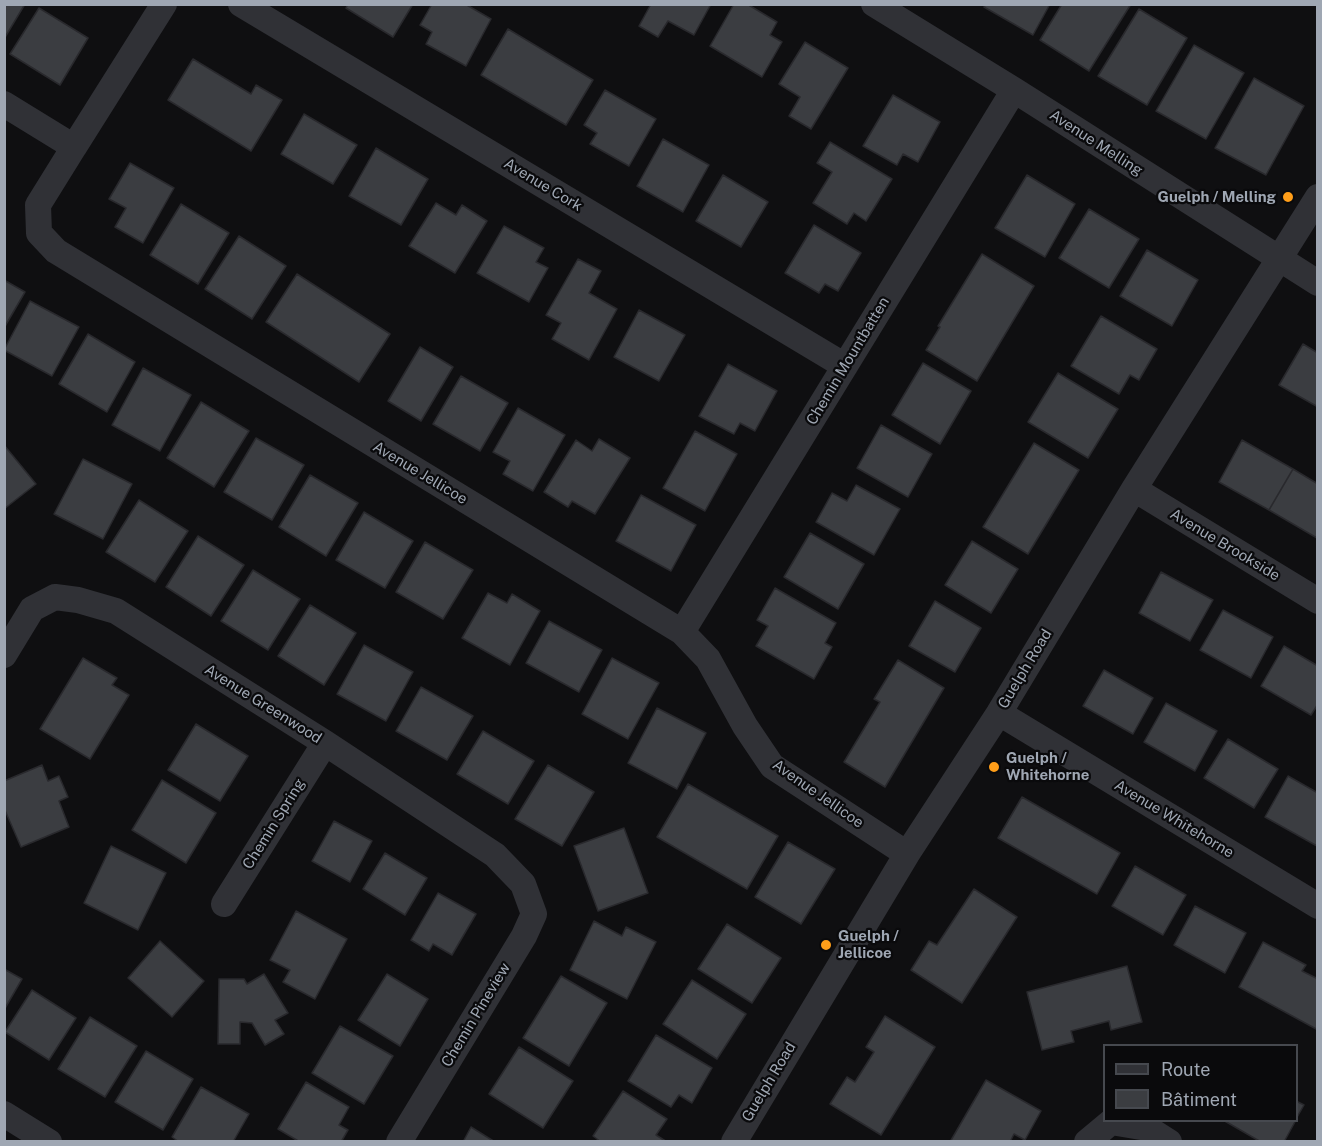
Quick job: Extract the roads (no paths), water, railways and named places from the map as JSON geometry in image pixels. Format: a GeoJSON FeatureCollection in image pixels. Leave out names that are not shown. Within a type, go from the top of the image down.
{"type":"FeatureCollection","features":[{"type":"Feature","properties":{"kind":"street","name":"Avenue Jellicoe"},"geometry":{"type":"LineString","coordinates":[[164,4],[38,205],[39,233],[56,251],[682,632],[708,658],[745,726],[772,766],[907,854]]}},
{"type":"Feature","properties":{"kind":"street","name":"Avenue Cork"},"geometry":{"type":"LineString","coordinates":[[241,4],[845,366]]}},
{"type":"Feature","properties":{"kind":"street","name":"Avenue Melling"},"geometry":{"type":"LineString","coordinates":[[874,4],[1014,90],[1317,283]]}},
{"type":"Feature","properties":{"kind":"street","name":"Chemin Mountbatten"},"geometry":{"type":"LineString","coordinates":[[682,632],[1014,90]]}},
{"type":"Feature","properties":{"kind":"street"},"geometry":{"type":"LineString","coordinates":[[4,104],[74,147]]}},
{"type":"Feature","properties":{"kind":"street","name":"Guelph Road"},"geometry":{"type":"LineString","coordinates":[[734,1142],[907,854],[999,713],[1134,489],[1317,197]]}},
{"type":"Feature","properties":{"kind":"street","name":"Avenue Brookside"},"geometry":{"type":"LineString","coordinates":[[1134,489],[1317,601]]}},
{"type":"Feature","properties":{"kind":"street","name":"Avenue Greenwood"},"geometry":{"type":"LineString","coordinates":[[4,656],[32,609],[55,597],[78,600],[116,611],[495,855],[523,884]]}},
{"type":"Feature","properties":{"kind":"street","name":"Avenue Whitehorne"},"geometry":{"type":"LineString","coordinates":[[999,713],[1317,906]]}},
{"type":"Feature","properties":{"kind":"street","name":"Chemin Spring"},"geometry":{"type":"LineString","coordinates":[[224,904],[324,743]]}},
{"type":"Feature","properties":{"kind":"street","name":"Chemin Pineview"},"geometry":{"type":"LineString","coordinates":[[399,1142],[524,936],[534,914],[523,884]]}},
{"type":"Feature","properties":{"kind":"street"},"geometry":{"type":"LineString","coordinates":[[4,1114],[49,1142]]}},
{"type":"Feature","properties":{"kind":"street"},"geometry":{"type":"LineString","coordinates":[[1087,1142],[1111,1122],[1148,1128],[1169,1142]]}},
{"type":"Feature","properties":{"kind":"place","name":"Guelph / Melling"},"geometry":{"type":"Point","coordinates":[1288,197]}},
{"type":"Feature","properties":{"kind":"place","name":"Guelph / Whitehorne"},"geometry":{"type":"Point","coordinates":[994,767]}},
{"type":"Feature","properties":{"kind":"place","name":"Guelph / Jellicoe"},"geometry":{"type":"Point","coordinates":[826,945]}}]}
